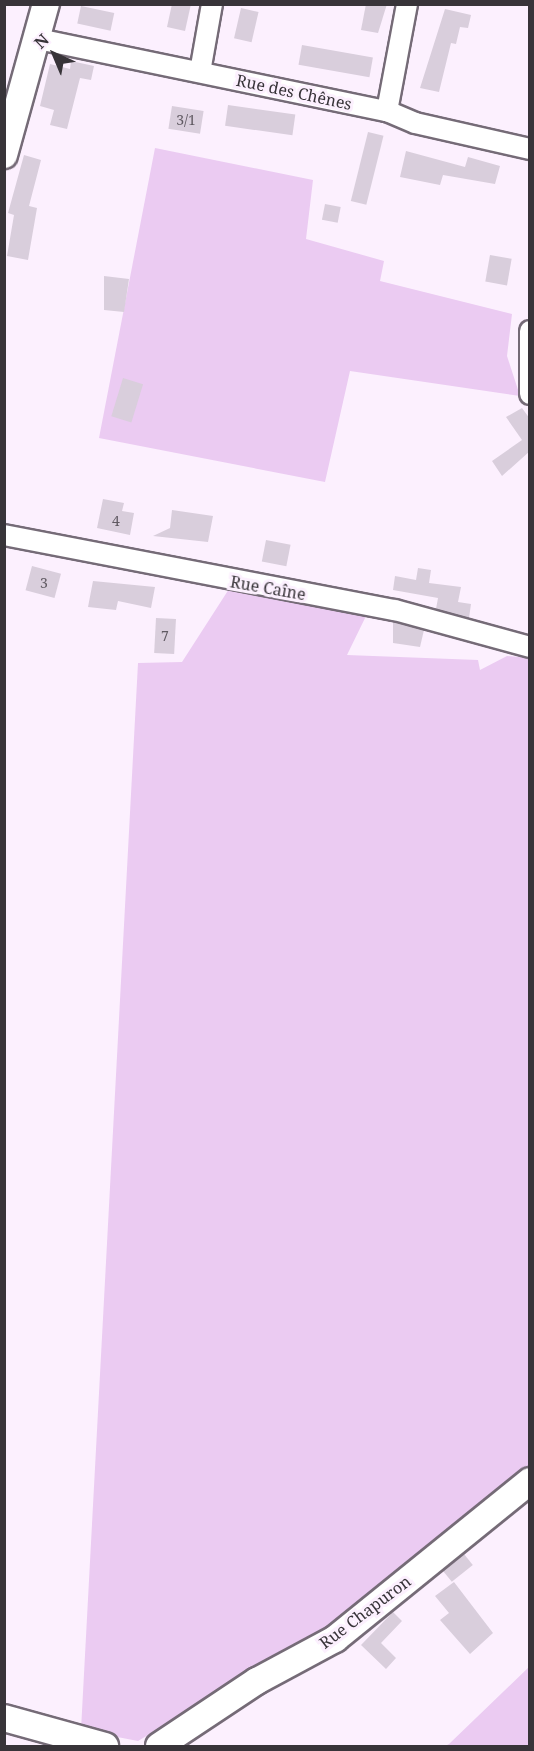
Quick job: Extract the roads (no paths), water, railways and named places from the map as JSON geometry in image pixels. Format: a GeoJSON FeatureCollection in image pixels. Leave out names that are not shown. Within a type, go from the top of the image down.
{"type":"FeatureCollection","features":[{"type":"Feature","properties":{"kind":"street"},"geometry":{"type":"LineString","coordinates":[[4,155],[46,4]]}},
{"type":"Feature","properties":{"kind":"street"},"geometry":{"type":"LineString","coordinates":[[200,72],[212,4]]}},
{"type":"Feature","properties":{"kind":"street"},"geometry":{"type":"LineString","coordinates":[[387,111],[407,4]]}},
{"type":"Feature","properties":{"kind":"street","name":"Rue des Chênes"},"geometry":{"type":"LineString","coordinates":[[38,39],[387,111],[415,123],[530,148]]}},
{"type":"Feature","properties":{"kind":"street"},"geometry":{"type":"LineString","coordinates":[[530,331],[530,394]]}},
{"type":"Feature","properties":{"kind":"street","name":"Rue Caîne"},"geometry":{"type":"LineString","coordinates":[[4,535],[395,610],[530,647]]}},
{"type":"Feature","properties":{"kind":"street","name":"Rue Chapuron"},"geometry":{"type":"LineString","coordinates":[[159,1746],[257,1681],[335,1639],[530,1480]]}},
{"type":"Feature","properties":{"kind":"street"},"geometry":{"type":"LineString","coordinates":[[4,1718],[105,1746]]}}]}
